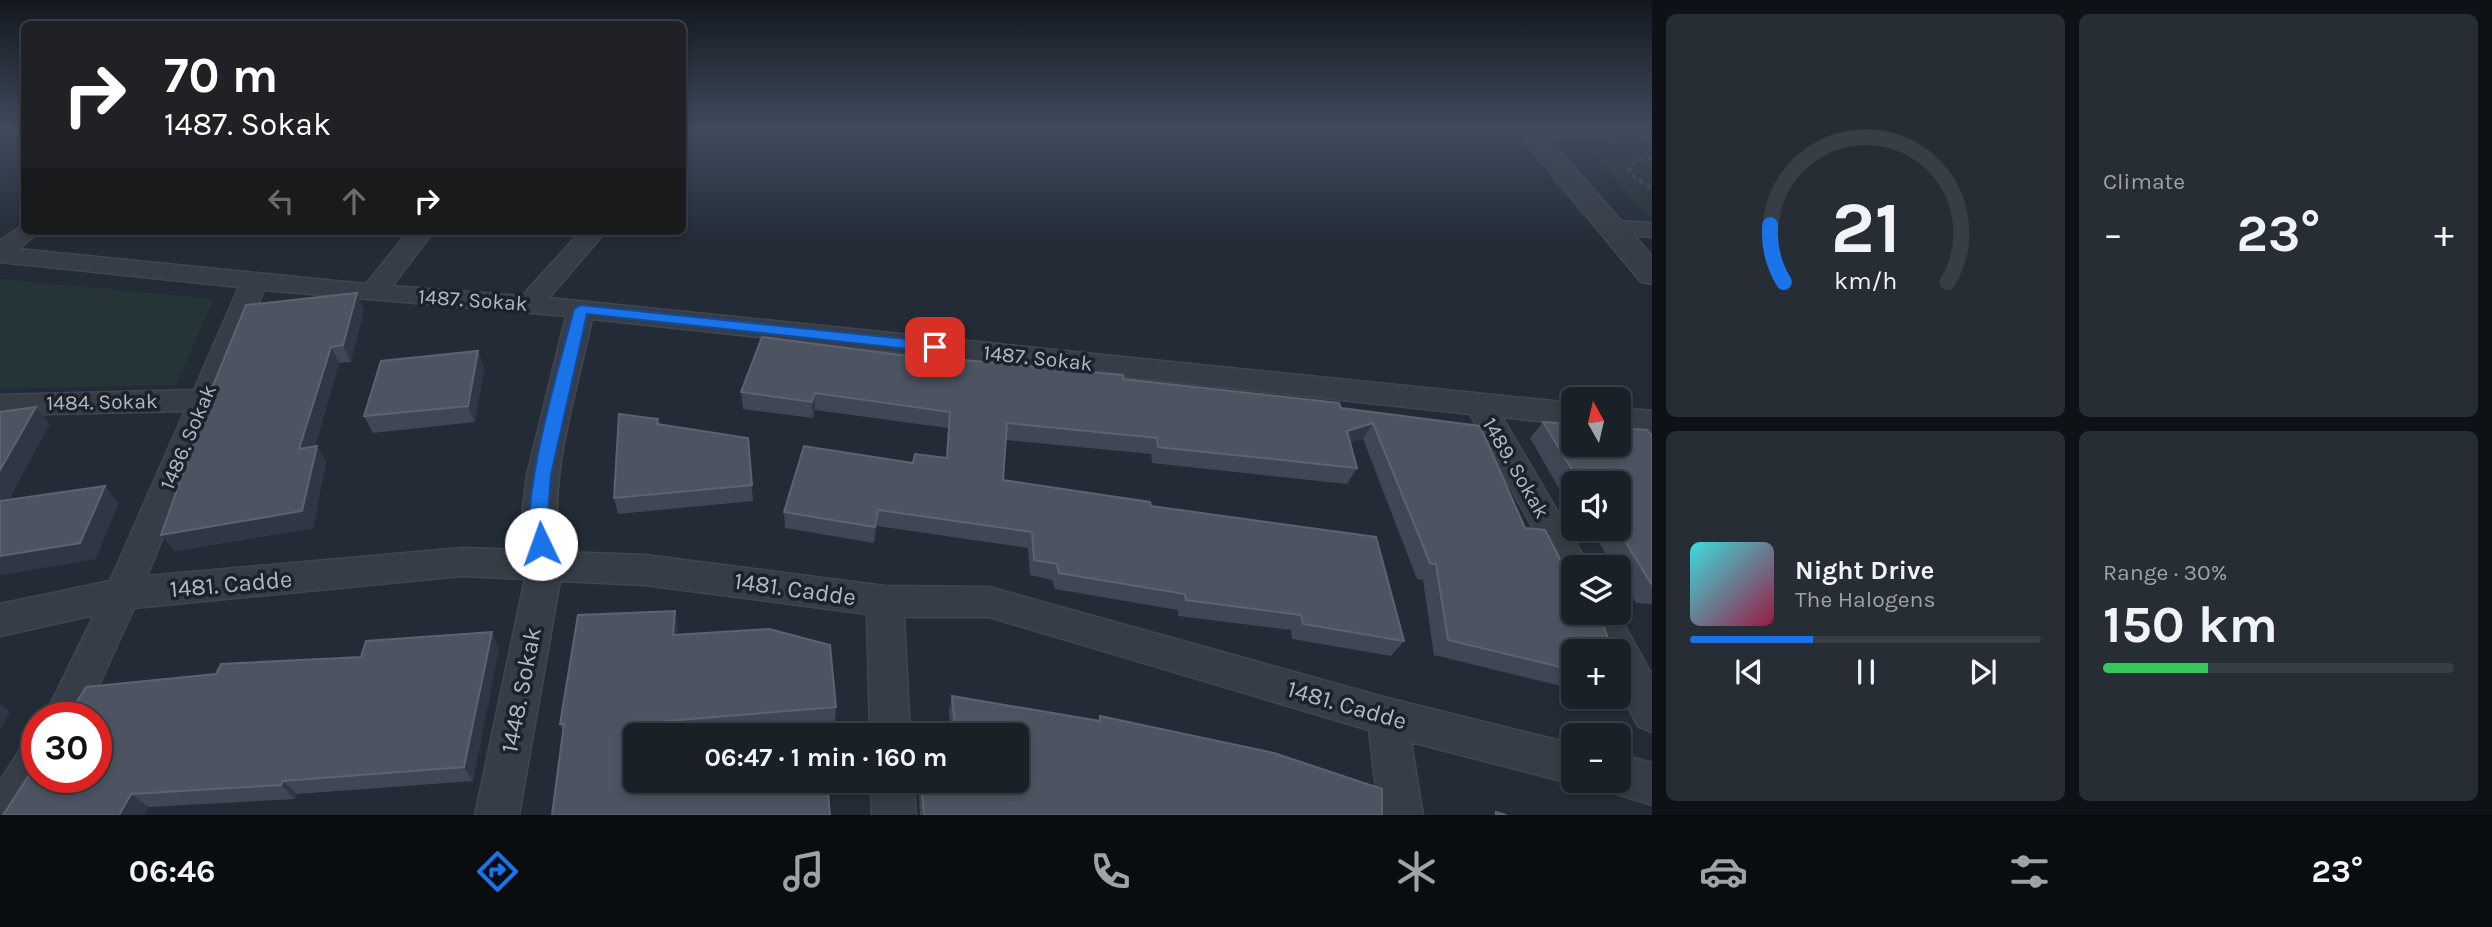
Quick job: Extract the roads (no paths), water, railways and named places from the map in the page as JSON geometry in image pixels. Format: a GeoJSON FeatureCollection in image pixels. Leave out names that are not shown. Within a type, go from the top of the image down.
{"type":"FeatureCollection","features":[{"type":"Feature","properties":{"kind":"street"},"geometry":{"type":"LineString","coordinates":[[1561,168],[1652,275]]}},
{"type":"Feature","properties":{"kind":"street"},"geometry":{"type":"LineString","coordinates":[[1614,228],[1652,230]]}},
{"type":"Feature","properties":{"kind":"street"},"geometry":{"type":"LineString","coordinates":[[0,253],[23,235]]}},
{"type":"Feature","properties":{"kind":"street"},"geometry":{"type":"LineString","coordinates":[[373,293],[419,235]]}},
{"type":"Feature","properties":{"kind":"street"},"geometry":{"type":"LineString","coordinates":[[530,304],[590,235]]}},
{"type":"Feature","properties":{"kind":"street","name":"1487. Sokak"},"geometry":{"type":"LineString","coordinates":[[0,253],[373,293],[581,309],[1561,413]]}},
{"type":"Feature","properties":{"kind":"street","name":"1486. Sokak"},"geometry":{"type":"LineString","coordinates":[[71,702],[122,594],[255,281]]}},
{"type":"Feature","properties":{"kind":"street"},"geometry":{"type":"LineString","coordinates":[[545,565],[538,523],[539,499],[581,309]]}},
{"type":"Feature","properties":{"kind":"street","name":"1484. Sokak"},"geometry":{"type":"LineString","coordinates":[[0,405],[203,400]]}},
{"type":"Feature","properties":{"kind":"street","name":"1489. Sokak"},"geometry":{"type":"LineString","coordinates":[[1480,405],[1565,555]]}},
{"type":"Feature","properties":{"kind":"street"},"geometry":{"type":"LineString","coordinates":[[1631,420],[1652,422]]}},
{"type":"Feature","properties":{"kind":"street","name":"1481. Cadde"},"geometry":{"type":"LineString","coordinates":[[0,620],[122,594],[462,562],[645,569],[884,601],[989,602],[1387,717],[1561,761]]}},
{"type":"Feature","properties":{"kind":"street","name":"1448. Sokak"},"geometry":{"type":"LineString","coordinates":[[497,815],[545,565]]}},
{"type":"Feature","properties":{"kind":"street"},"geometry":{"type":"LineString","coordinates":[[884,601],[889,723]]}},
{"type":"Feature","properties":{"kind":"street"},"geometry":{"type":"LineString","coordinates":[[1631,674],[1652,713]]}},
{"type":"Feature","properties":{"kind":"street"},"geometry":{"type":"LineString","coordinates":[[1387,717],[1401,815]]}},
{"type":"Feature","properties":{"kind":"street"},"geometry":{"type":"LineString","coordinates":[[1631,778],[1652,784]]}},
{"type":"Feature","properties":{"kind":"street"},"geometry":{"type":"LineString","coordinates":[[3,815],[21,786]]}},
{"type":"Feature","properties":{"kind":"street"},"geometry":{"type":"LineString","coordinates":[[893,793],[894,815]]}}]}
